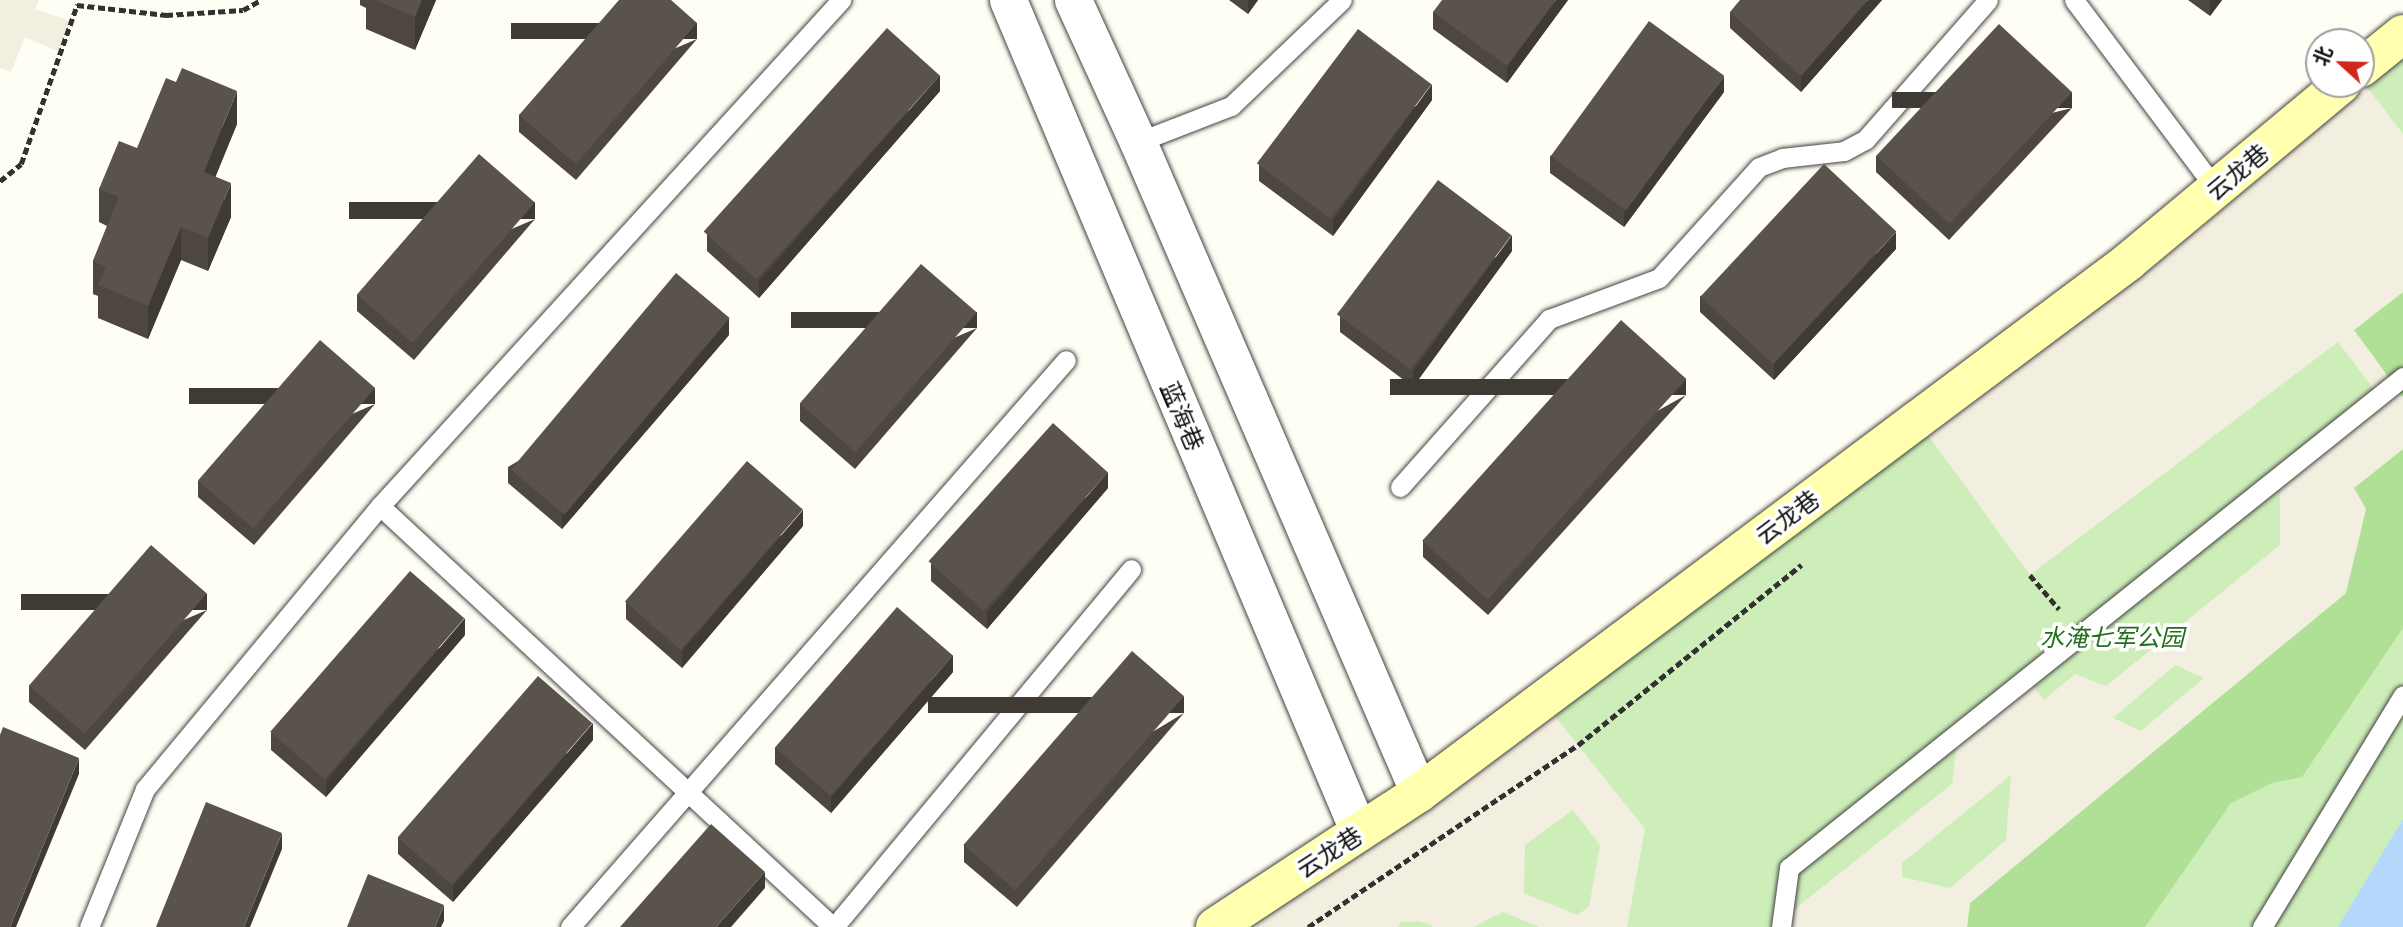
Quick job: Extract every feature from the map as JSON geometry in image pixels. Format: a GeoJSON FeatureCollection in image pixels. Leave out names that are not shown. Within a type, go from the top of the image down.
{"type":"FeatureCollection","features":[{"type":"Feature","properties":{"kind":"street","name":"蓝海巷"},"geometry":{"type":"LineString","coordinates":[[1008,0],[1359,832]]}},
{"type":"Feature","properties":{"kind":"street"},"geometry":{"type":"LineString","coordinates":[[1073,0],[1138,142],[1419,793]]}},
{"type":"Feature","properties":{"kind":"street"},"geometry":{"type":"LineString","coordinates":[[2375,57],[2403,34]]}},
{"type":"Feature","properties":{"kind":"street","name":"云龙巷"},"geometry":{"type":"LineString","coordinates":[[1214,927],[1419,793],[2117,270],[2325,98]]}},
{"type":"Feature","properties":{"kind":"lane"},"geometry":{"type":"LineString","coordinates":[[89,927],[145,789],[380,506],[841,0]]}},
{"type":"Feature","properties":{"kind":"lane"},"geometry":{"type":"LineString","coordinates":[[1138,142],[1231,106],[1342,0]]}},
{"type":"Feature","properties":{"kind":"lane"},"geometry":{"type":"LineString","coordinates":[[1400,487],[1549,319],[1659,278],[1759,167],[1782,158],[1844,152],[1864,140],[1988,0]]}},
{"type":"Feature","properties":{"kind":"lane"},"geometry":{"type":"LineString","coordinates":[[2074,0],[2217,189]]}},
{"type":"Feature","properties":{"kind":"lane"},"geometry":{"type":"LineString","coordinates":[[570,927],[1066,360]]}},
{"type":"Feature","properties":{"kind":"lane"},"geometry":{"type":"LineString","coordinates":[[1781,927],[1789,868],[2403,377]]}},
{"type":"Feature","properties":{"kind":"lane"},"geometry":{"type":"LineString","coordinates":[[380,506],[834,927],[1131,569]]}},
{"type":"Feature","properties":{"kind":"lane"},"geometry":{"type":"LineString","coordinates":[[2262,927],[2403,695]]}},
{"type":"Feature","properties":{"kind":"path"},"geometry":{"type":"LineString","coordinates":[[0,181],[21,164],[78,2],[166,15],[243,10],[261,0]]}},
{"type":"Feature","properties":{"kind":"path"},"geometry":{"type":"LineString","coordinates":[[2031,575],[2081,635]]}},
{"type":"Feature","properties":{"kind":"green space","name":"水淹七军公园"},"geometry":{"type":"Polygon","coordinates":[[[2403,37],[2403,927],[1215,927],[2322,98],[2375,98],[2375,58],[2403,37]]]}},
{"type":"Feature","properties":{"kind":"green space"},"geometry":{"type":"Polygon","coordinates":[[[2403,292],[2403,397],[2354,330],[2403,292]]]}},
{"type":"Feature","properties":{"kind":"green space"},"geometry":{"type":"Polygon","coordinates":[[[2403,449],[2403,628],[2302,777],[2272,783],[2231,803],[2145,927],[1967,927],[1970,903],[2346,593],[2354,488],[2403,449]]]}},
{"type":"Feature","properties":{"kind":"shaded area"},"geometry":{"type":"Polygon","coordinates":[[[0,0],[39,0],[35,9],[71,21],[60,52],[25,37],[11,72],[0,68],[0,0]]]}},
{"type":"Feature","properties":{"kind":"shaded area"},"geometry":{"type":"Polygon","coordinates":[[[2375,97],[2403,134],[2403,292],[2354,330],[2403,397],[2403,449],[2354,488],[2366,509],[2346,593],[1970,903],[1967,927],[1781,927],[1782,919],[1952,784],[1958,733],[2027,678],[2044,700],[2075,674],[2106,686],[2280,545],[2280,475],[2379,396],[2338,342],[2030,575],[1917,420],[2336,98],[2375,97]],[[2175,665],[2113,718],[2141,731],[2204,678],[2175,665]],[[2011,775],[1902,863],[1902,877],[1950,888],[2006,840],[2011,775]]]}},
{"type":"Feature","properties":{"kind":"shaded area"},"geometry":{"type":"Polygon","coordinates":[[[1542,700],[1645,829],[1627,927],[1539,927],[1503,912],[1473,927],[1434,927],[1420,921],[1401,922],[1398,927],[1215,927],[1542,700]],[[1573,810],[1525,845],[1524,893],[1577,915],[1589,907],[1600,845],[1573,810]]]}},
{"type":"Feature","properties":{"kind":"water"},"geometry":{"type":"Polygon","coordinates":[[[2403,819],[2403,927],[2338,927],[2341,922],[2403,819]]]}},
{"type":"Feature","properties":{"kind":"building"},"geometry":{"type":"Polygon","coordinates":[[[375,0],[422,0],[415,17],[375,0]]]}},
{"type":"Feature","properties":{"kind":"building"},"geometry":{"type":"Polygon","coordinates":[[[619,0],[671,0],[697,23],[576,164],[519,115],[619,0]]]}},
{"type":"Feature","properties":{"kind":"building"},"geometry":{"type":"Polygon","coordinates":[[[1442,0],[1556,0],[1507,66],[1433,12],[1442,0]]]}},
{"type":"Feature","properties":{"kind":"building"},"geometry":{"type":"Polygon","coordinates":[[[1740,0],[1868,0],[1801,76],[1730,12],[1740,0]]]}},
{"type":"Feature","properties":{"kind":"building"},"geometry":{"type":"Polygon","coordinates":[[[1649,21],[1724,76],[1626,211],[1551,156],[1649,21]]]}},
{"type":"Feature","properties":{"kind":"building"},"geometry":{"type":"Polygon","coordinates":[[[1999,24],[2072,92],[1949,224],[1876,156],[1999,24]]]}},
{"type":"Feature","properties":{"kind":"building"},"geometry":{"type":"Polygon","coordinates":[[[887,28],[940,76],[756,279],[704,232],[887,28]]]}},
{"type":"Feature","properties":{"kind":"building"},"geometry":{"type":"Polygon","coordinates":[[[1358,29],[1431,84],[1330,219],[1257,163],[1358,29]]]}},
{"type":"Feature","properties":{"kind":"building"},"geometry":{"type":"Polygon","coordinates":[[[182,68],[237,91],[204,172],[231,183],[208,238],[181,227],[148,306],[98,285],[106,267],[93,261],[119,197],[99,189],[119,141],[137,148],[166,78],[176,82],[182,68]]]}},
{"type":"Feature","properties":{"kind":"building"},"geometry":{"type":"Polygon","coordinates":[[[479,154],[535,203],[413,343],[357,294],[479,154]]]}},
{"type":"Feature","properties":{"kind":"building"},"geometry":{"type":"Polygon","coordinates":[[[1824,164],[1896,232],[1773,364],[1701,296],[1824,164]]]}},
{"type":"Feature","properties":{"kind":"building"},"geometry":{"type":"Polygon","coordinates":[[[1438,180],[1511,235],[1410,370],[1337,314],[1438,180]]]}},
{"type":"Feature","properties":{"kind":"building"},"geometry":{"type":"Polygon","coordinates":[[[921,264],[977,313],[855,452],[800,404],[921,264]]]}},
{"type":"Feature","properties":{"kind":"building"},"geometry":{"type":"Polygon","coordinates":[[[676,273],[730,318],[564,515],[511,470],[676,273]]]}},
{"type":"Feature","properties":{"kind":"building"},"geometry":{"type":"Polygon","coordinates":[[[1621,320],[1686,379],[1488,600],[1422,541],[1621,320]]]}},
{"type":"Feature","properties":{"kind":"building"},"geometry":{"type":"Polygon","coordinates":[[[320,340],[375,388],[253,528],[198,480],[320,340]]]}},
{"type":"Feature","properties":{"kind":"building"},"geometry":{"type":"Polygon","coordinates":[[[1053,423],[1108,473],[984,611],[929,561],[1053,423]]]}},
{"type":"Feature","properties":{"kind":"building"},"geometry":{"type":"Polygon","coordinates":[[[747,461],[803,510],[681,650],[625,601],[747,461]]]}},
{"type":"Feature","properties":{"kind":"building"},"geometry":{"type":"Polygon","coordinates":[[[151,545],[207,594],[85,734],[29,685],[151,545]]]}},
{"type":"Feature","properties":{"kind":"building"},"geometry":{"type":"Polygon","coordinates":[[[410,571],[464,618],[325,779],[270,732],[410,571]]]}},
{"type":"Feature","properties":{"kind":"building"},"geometry":{"type":"Polygon","coordinates":[[[897,607],[953,656],[831,796],[775,747],[897,607]]]}},
{"type":"Feature","properties":{"kind":"building"},"geometry":{"type":"Polygon","coordinates":[[[1132,651],[1184,696],[1015,890],[963,845],[1132,651]]]}},
{"type":"Feature","properties":{"kind":"building"},"geometry":{"type":"Polygon","coordinates":[[[538,676],[592,723],[452,885],[398,838],[538,676]]]}},
{"type":"Feature","properties":{"kind":"building"},"geometry":{"type":"Polygon","coordinates":[[[3,727],[79,758],[10,927],[0,927],[0,735],[3,727]]]}},
{"type":"Feature","properties":{"kind":"building"},"geometry":{"type":"Polygon","coordinates":[[[206,802],[282,833],[244,927],[156,927],[206,802]]]}},
{"type":"Feature","properties":{"kind":"building"},"geometry":{"type":"Polygon","coordinates":[[[711,824],[765,872],[716,927],[620,927],[711,824]]]}},
{"type":"Feature","properties":{"kind":"building"},"geometry":{"type":"Polygon","coordinates":[[[368,874],[444,905],[435,927],[347,927],[368,874]]]}}]}
